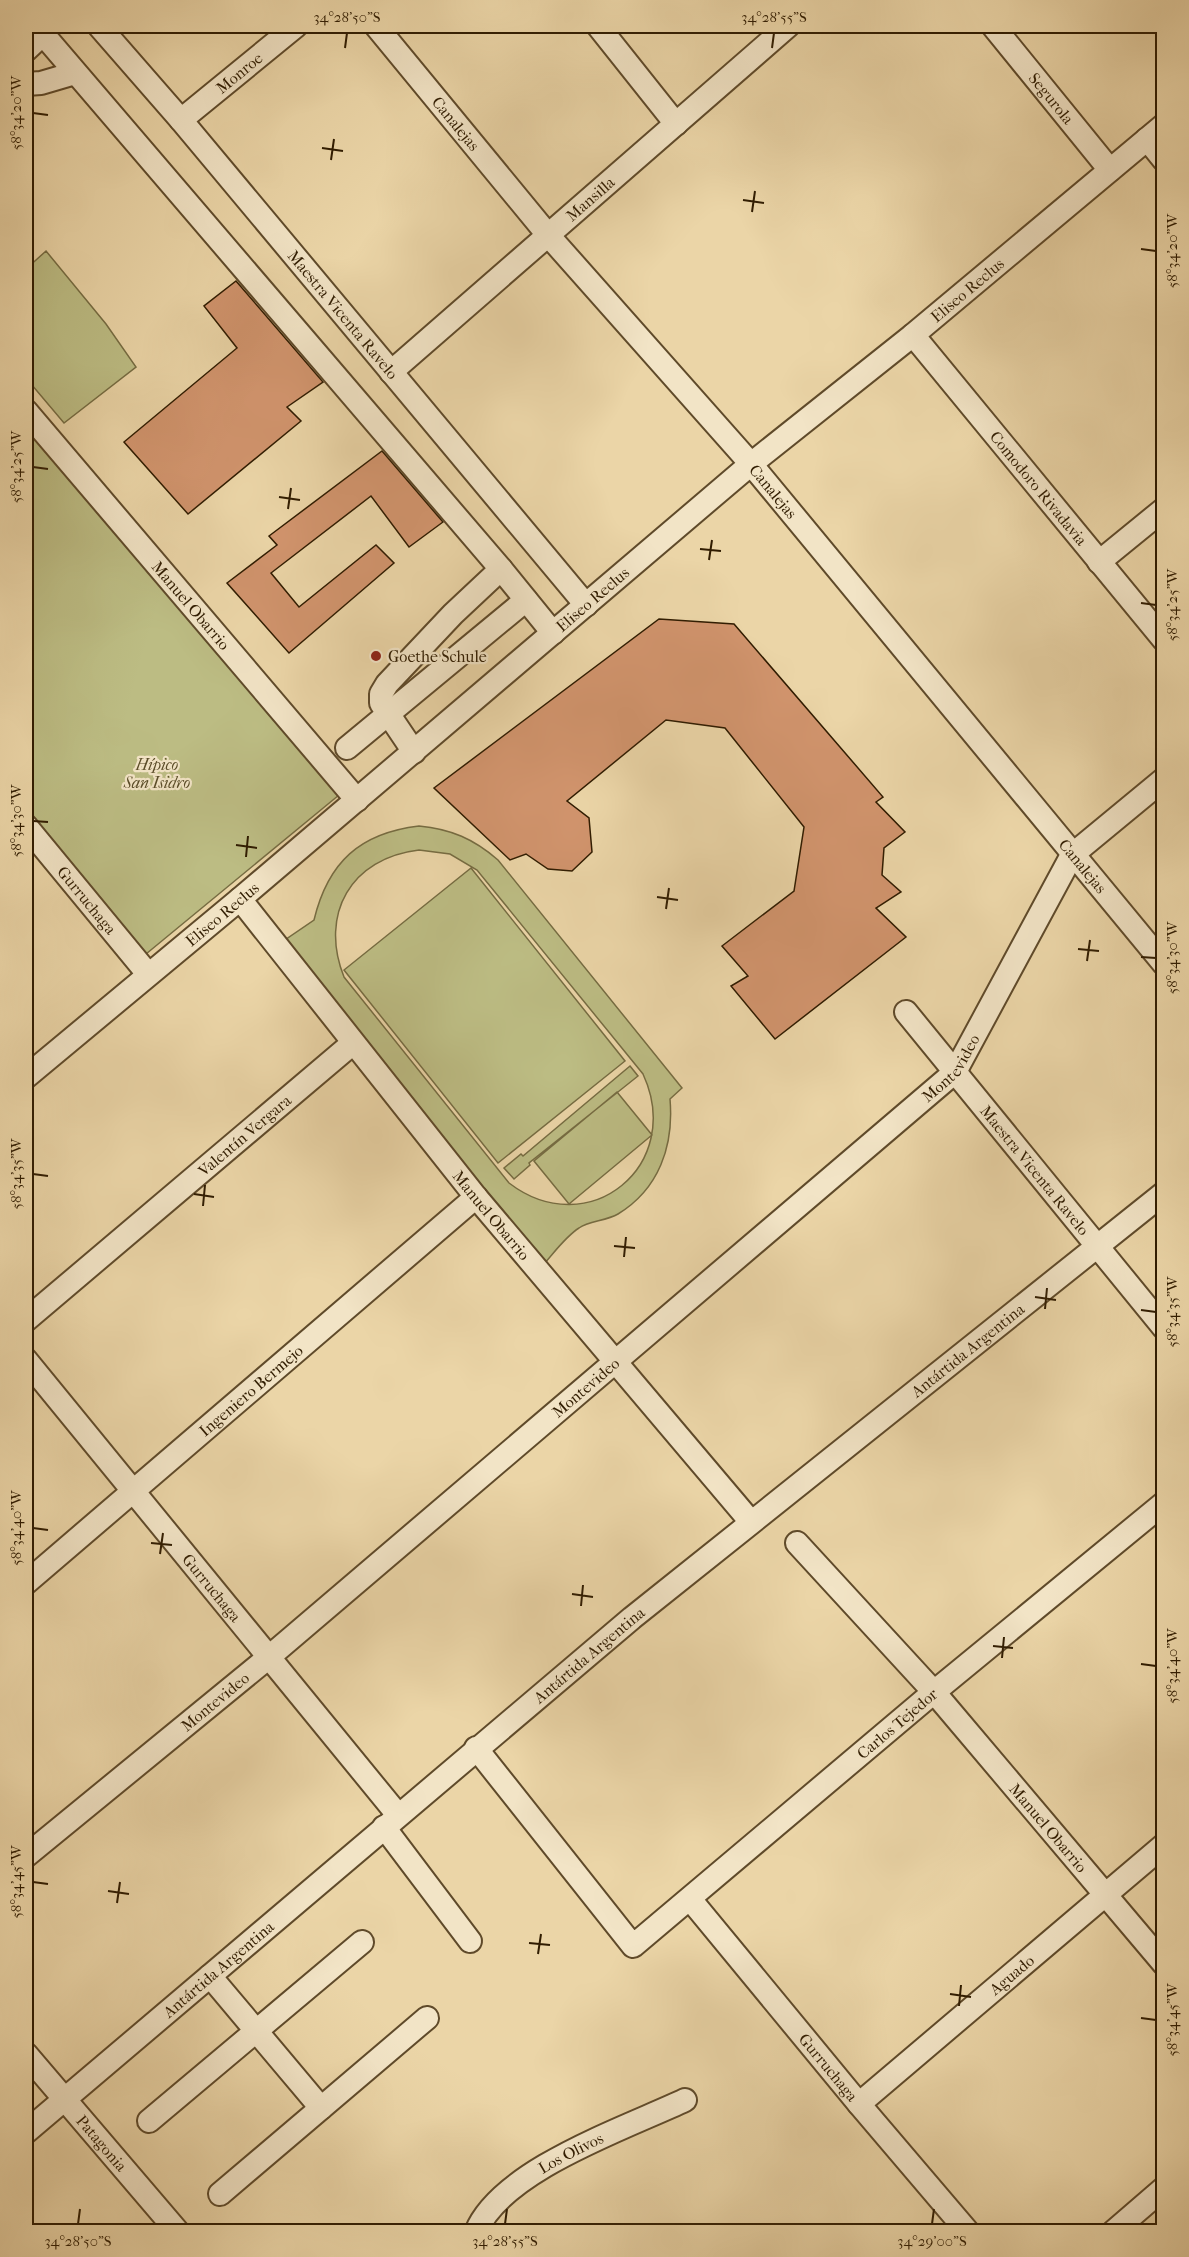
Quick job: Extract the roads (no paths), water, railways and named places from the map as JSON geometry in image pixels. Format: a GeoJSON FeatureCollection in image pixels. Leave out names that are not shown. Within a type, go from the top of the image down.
{"type":"FeatureCollection","features":[{"type":"Feature","properties":{"kind":"street","name":"Maestra Vicenta Ravelo"},"geometry":{"type":"LineString","coordinates":[[99,26],[181,120],[586,605]]}},
{"type":"Feature","properties":{"kind":"street","name":"Monroe"},"geometry":{"type":"LineString","coordinates":[[181,120],[296,26]]}},
{"type":"Feature","properties":{"kind":"street","name":"Canalejas"},"geometry":{"type":"LineString","coordinates":[[376,26],[548,235],[751,464],[1164,964]]}},
{"type":"Feature","properties":{"kind":"street"},"geometry":{"type":"LineString","coordinates":[[598,26],[676,124]]}},
{"type":"Feature","properties":{"kind":"street","name":"Mansilla"},"geometry":{"type":"LineString","coordinates":[[391,372],[788,26]]}},
{"type":"Feature","properties":{"kind":"street","name":"Segurola"},"geometry":{"type":"LineString","coordinates":[[993,26],[1110,170]]}},
{"type":"Feature","properties":{"kind":"street"},"geometry":{"type":"LineString","coordinates":[[26,50],[40,30],[554,633]]}},
{"type":"Feature","properties":{"kind":"street"},"geometry":{"type":"LineString","coordinates":[[26,84],[41,83],[75,73]]}},
{"type":"Feature","properties":{"kind":"street"},"geometry":{"type":"LineString","coordinates":[[1155,132],[1164,159]]}},
{"type":"Feature","properties":{"kind":"street","name":"Eliseo Reclus"},"geometry":{"type":"LineString","coordinates":[[26,1077],[414,752],[751,464],[913,334],[1155,132]]}},
{"type":"Feature","properties":{"kind":"street","name":"Comodoro Rivadavia"},"geometry":{"type":"LineString","coordinates":[[913,334],[1164,640]]}},
{"type":"Feature","properties":{"kind":"street","name":"Manuel Obarrio"},"geometry":{"type":"LineString","coordinates":[[26,411],[357,800]]}},
{"type":"Feature","properties":{"kind":"street"},"geometry":{"type":"LineString","coordinates":[[1099,562],[1164,509]]}},
{"type":"Feature","properties":{"kind":"street"},"geometry":{"type":"LineString","coordinates":[[414,752],[381,702],[381,694],[387,684],[453,614],[501,569]]}},
{"type":"Feature","properties":{"kind":"street"},"geometry":{"type":"LineString","coordinates":[[347,748],[526,600]]}},
{"type":"Feature","properties":{"kind":"street"},"geometry":{"type":"LineString","coordinates":[[1072,855],[1164,779]]}},
{"type":"Feature","properties":{"kind":"street","name":"Gurruchaga"},"geometry":{"type":"LineString","coordinates":[[26,826],[148,974]]}},
{"type":"Feature","properties":{"kind":"street","name":"Montevideo"},"geometry":{"type":"LineString","coordinates":[[26,1856],[269,1657],[955,1072],[1072,855]]}},
{"type":"Feature","properties":{"kind":"street","name":"Manuel Obarrio"},"geometry":{"type":"LineString","coordinates":[[240,899],[476,1197],[751,1522]]}},
{"type":"Feature","properties":{"kind":"street","name":"Maestra Vicenta Ravelo"},"geometry":{"type":"LineString","coordinates":[[906,1011],[1164,1328]]}},
{"type":"Feature","properties":{"kind":"street","name":"Valentín Vergara"},"geometry":{"type":"LineString","coordinates":[[26,1320],[353,1043]]}},
{"type":"Feature","properties":{"kind":"street","name":"Antártida Argentina"},"geometry":{"type":"LineString","coordinates":[[26,2132],[476,1748],[751,1522],[1164,1193]]}},
{"type":"Feature","properties":{"kind":"street","name":"Ingeniero Bermejo"},"geometry":{"type":"LineString","coordinates":[[26,1583],[476,1197]]}},
{"type":"Feature","properties":{"kind":"street","name":"Gurruchaga"},"geometry":{"type":"LineString","coordinates":[[26,1360],[269,1657],[391,1821],[470,1941]]}},
{"type":"Feature","properties":{"kind":"street","name":"Carlos Tejedor"},"geometry":{"type":"LineString","coordinates":[[476,1748],[633,1946],[934,1692],[1164,1503]]}},
{"type":"Feature","properties":{"kind":"street","name":"Manuel Obarrio"},"geometry":{"type":"LineString","coordinates":[[797,1543],[934,1692],[1164,1964]]}},
{"type":"Feature","properties":{"kind":"street","name":"Aguado"},"geometry":{"type":"LineString","coordinates":[[858,2104],[1164,1845]]}},
{"type":"Feature","properties":{"kind":"street","name":"Gurruchaga"},"geometry":{"type":"LineString","coordinates":[[690,1899],[858,2104],[968,2232]]}},
{"type":"Feature","properties":{"kind":"street"},"geometry":{"type":"LineString","coordinates":[[149,2121],[362,1942]]}},
{"type":"Feature","properties":{"kind":"street"},"geometry":{"type":"LineString","coordinates":[[210,1976],[321,2108]]}},
{"type":"Feature","properties":{"kind":"street"},"geometry":{"type":"LineString","coordinates":[[220,2194],[427,2018]]}},
{"type":"Feature","properties":{"kind":"street","name":"Patagonia"},"geometry":{"type":"LineString","coordinates":[[26,2054],[178,2232]]}},
{"type":"Feature","properties":{"kind":"street","name":"Los Olivos"},"geometry":{"type":"LineString","coordinates":[[476,2232],[483,2215],[533,2171],[685,2100]]}},
{"type":"Feature","properties":{"kind":"street"},"geometry":{"type":"LineString","coordinates":[[1113,2232],[1164,2188]]}},
{"type":"Feature","properties":{"kind":"place","name":"Goethe Schule"},"geometry":{"type":"Point","coordinates":[376,656]}},
{"type":"Feature","properties":{"kind":"park label","name":"Hípico San Isidro"},"geometry":{"type":"Point","coordinates":[157,773]}}]}
